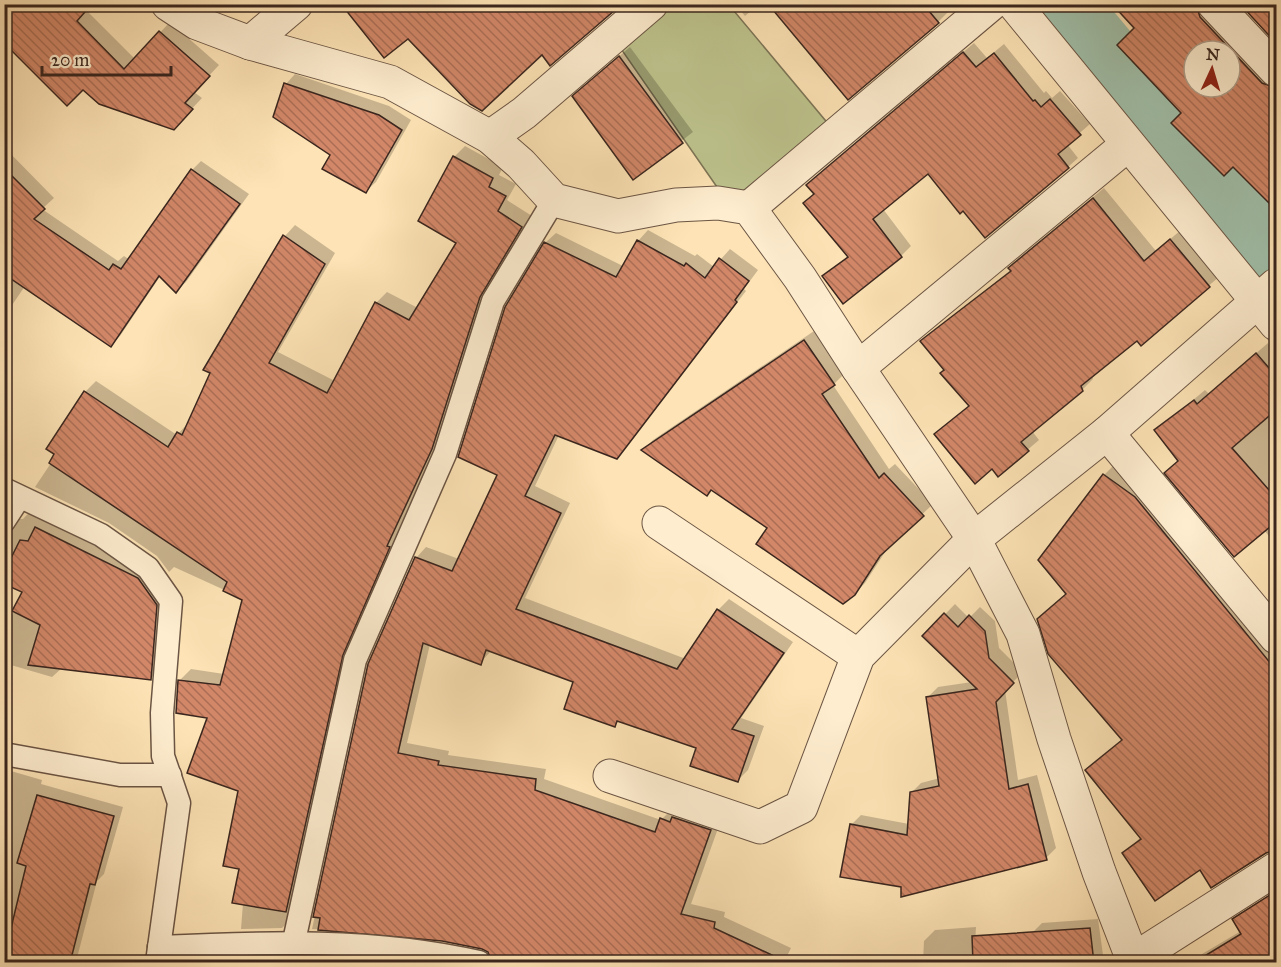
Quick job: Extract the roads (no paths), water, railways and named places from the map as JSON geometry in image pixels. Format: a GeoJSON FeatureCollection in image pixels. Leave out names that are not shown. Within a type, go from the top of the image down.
{"type":"FeatureCollection","features":[{"type":"Feature","properties":{"kind":"street"},"geometry":{"type":"LineString","coordinates":[[168,4],[197,23],[250,43],[390,82],[490,137],[521,164],[554,200],[618,216],[675,205],[718,203],[749,208],[800,278],[974,539],[1023,634],[1098,872],[1133,961],[1276,869]]}},
{"type":"Feature","properties":{"kind":"street"},"geometry":{"type":"LineString","coordinates":[[250,43],[296,4]]}},
{"type":"Feature","properties":{"kind":"street"},"geometry":{"type":"LineString","coordinates":[[490,137],[524,113],[651,4]]}},
{"type":"Feature","properties":{"kind":"street"},"geometry":{"type":"LineString","coordinates":[[749,208],[991,4]]}},
{"type":"Feature","properties":{"kind":"street"},"geometry":{"type":"LineString","coordinates":[[610,776],[760,827],[801,807],[858,656],[974,539],[1271,304],[1127,145],[1014,4]]}},
{"type":"Feature","properties":{"kind":"street"},"geometry":{"type":"LineString","coordinates":[[1214,4],[1276,70]]}},
{"type":"Feature","properties":{"kind":"street"},"geometry":{"type":"LineString","coordinates":[[858,368],[1127,145]]}},
{"type":"Feature","properties":{"kind":"street"},"geometry":{"type":"LineString","coordinates":[[1107,433],[1276,637]]}},
{"type":"Feature","properties":{"kind":"street"},"geometry":{"type":"LineString","coordinates":[[659,523],[858,656]]}},
{"type":"Feature","properties":{"kind":"lane"},"geometry":{"type":"LineString","coordinates":[[294,941],[355,660],[445,454],[493,301],[554,200]]}},
{"type":"Feature","properties":{"kind":"lane"},"geometry":{"type":"LineString","coordinates":[[4,521],[12,494],[101,536],[148,568],[171,601],[162,713],[163,756],[179,803],[158,955],[294,941],[438,953],[479,963]]}},
{"type":"Feature","properties":{"kind":"lane"},"geometry":{"type":"LineString","coordinates":[[4,754],[120,776],[170,775]]}},
{"type":"Feature","properties":{"kind":"waterway"},"geometry":{"type":"LineString","coordinates":[[1058,4],[1260,246]]}}]}
